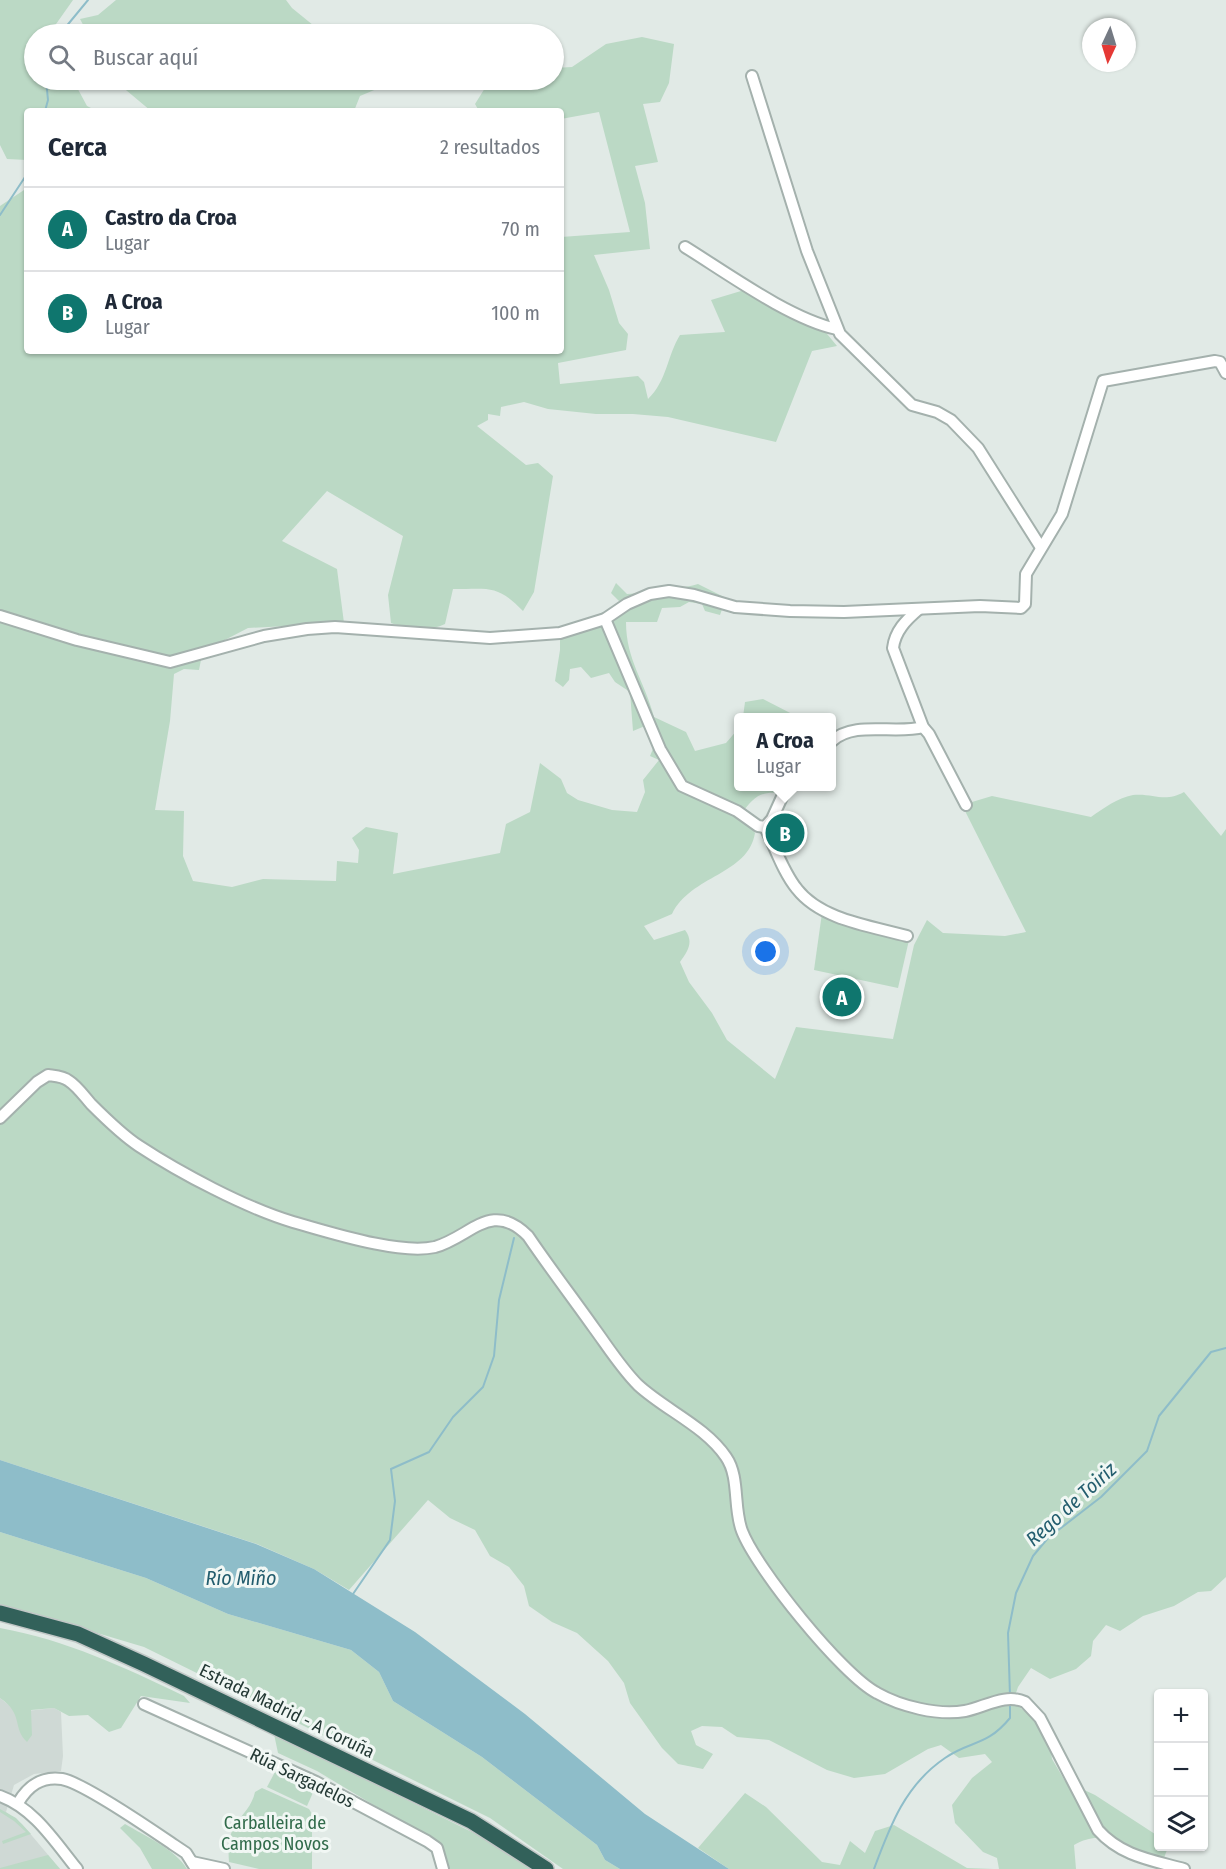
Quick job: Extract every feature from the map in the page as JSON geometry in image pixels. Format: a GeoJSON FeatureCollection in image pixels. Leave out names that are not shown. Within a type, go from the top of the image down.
{"type":"FeatureCollection","features":[{"type":"Feature","properties":{"kind":"highway","name":"Estrada Madrid - A Coruña"},"geometry":{"type":"LineString","coordinates":[[0,1613],[78,1634],[144,1664],[471,1821],[546,1869]]}},
{"type":"Feature","properties":{"kind":"street"},"geometry":{"type":"LineString","coordinates":[[752,76],[807,251],[837,329],[912,405],[937,412],[951,420],[978,448],[1040,546]]}},
{"type":"Feature","properties":{"kind":"street"},"geometry":{"type":"LineString","coordinates":[[685,247],[799,315],[821,326],[837,329]]}},
{"type":"Feature","properties":{"kind":"street"},"geometry":{"type":"LineString","coordinates":[[0,616],[77,640],[170,662],[264,636],[307,629],[335,627],[490,638],[560,633],[605,619],[627,604],[650,594],[669,591],[694,595],[735,607],[779,610],[844,612],[980,606],[1021,608],[1025,604],[1026,574],[1040,546],[1062,514],[1103,381],[1215,361],[1220,362],[1226,373]]}},
{"type":"Feature","properties":{"kind":"street"},"geometry":{"type":"LineString","coordinates":[[919,609],[901,627],[894,638],[893,648],[923,727],[929,734],[966,805]]}},
{"type":"Feature","properties":{"kind":"street"},"geometry":{"type":"LineString","coordinates":[[605,619],[660,749],[682,786],[737,810],[758,826],[765,827]]}},
{"type":"Feature","properties":{"kind":"street"},"geometry":{"type":"LineString","coordinates":[[836,738],[849,732],[911,730],[923,727]]}},
{"type":"Feature","properties":{"kind":"street"},"geometry":{"type":"LineString","coordinates":[[765,827],[772,819],[785,791]]}},
{"type":"Feature","properties":{"kind":"street"},"geometry":{"type":"LineString","coordinates":[[765,827],[796,888],[809,902],[825,911],[907,936]]}},
{"type":"Feature","properties":{"kind":"street"},"geometry":{"type":"LineString","coordinates":[[0,1118],[37,1082],[48,1075],[61,1077],[70,1081],[97,1110],[138,1145],[219,1190],[283,1218],[413,1250],[436,1246],[482,1222],[498,1220],[511,1222],[528,1236],[617,1361],[638,1385],[704,1434],[726,1457],[732,1469],[741,1528],[746,1542],[762,1568],[829,1652],[878,1694],[923,1708],[963,1711],[999,1700],[1022,1701],[1040,1718],[1098,1830],[1111,1845],[1131,1854],[1184,1869]]}},
{"type":"Feature","properties":{"kind":"street","name":"Rúa Sargadelos"},"geometry":{"type":"LineString","coordinates":[[144,1704],[316,1782],[427,1841],[437,1848],[443,1869]]}},
{"type":"Feature","properties":{"kind":"street"},"geometry":{"type":"LineString","coordinates":[[18,1803],[26,1790],[37,1782],[65,1780],[186,1853],[194,1865],[224,1869]]}},
{"type":"Feature","properties":{"kind":"street"},"geometry":{"type":"LineString","coordinates":[[0,1796],[18,1803],[39,1822],[77,1869]]}},
{"type":"Feature","properties":{"kind":"shaded area"},"geometry":{"type":"Polygon","coordinates":[[[0,1698],[17,1712],[54,1708],[61,1712],[63,1756],[61,1771],[34,1774],[14,1785],[6,1812],[22,1824],[60,1869],[0,1869],[0,1698]]]}},
{"type":"Feature","properties":{"kind":"green space"},"geometry":{"type":"Polygon","coordinates":[[[0,0],[73,0],[56,24],[24,24],[24,90],[78,90],[87,106],[91,108],[24,108],[24,160],[7,159],[0,145],[0,0]]]}},
{"type":"Feature","properties":{"kind":"green space"},"geometry":{"type":"Polygon","coordinates":[[[116,0],[286,0],[312,24],[83,24],[80,19],[98,15],[116,0]]]}},
{"type":"Feature","properties":{"kind":"green space"},"geometry":{"type":"Polygon","coordinates":[[[642,37],[674,44],[669,83],[660,102],[643,104],[658,162],[635,166],[645,203],[650,249],[594,255],[609,290],[619,323],[628,334],[626,350],[558,363],[560,384],[638,376],[644,382],[648,399],[663,376],[680,335],[725,332],[711,300],[751,288],[818,323],[837,346],[812,351],[776,442],[668,417],[548,409],[524,402],[501,407],[500,416],[488,414],[488,420],[477,426],[526,465],[538,463],[553,476],[534,592],[523,611],[499,592],[484,589],[453,589],[445,624],[418,629],[391,623],[388,595],[403,536],[327,491],[282,541],[337,569],[344,623],[248,628],[202,655],[199,670],[184,669],[174,674],[170,721],[155,810],[184,811],[183,856],[193,881],[232,887],[263,879],[336,881],[337,861],[358,863],[359,850],[352,838],[366,827],[398,833],[393,874],[500,853],[506,824],[530,812],[540,763],[561,779],[567,793],[578,800],[612,810],[637,812],[645,792],[643,780],[659,760],[650,756],[655,744],[645,726],[633,731],[630,692],[615,682],[609,673],[591,678],[581,667],[570,669],[569,680],[563,687],[555,681],[560,637],[613,614],[622,604],[611,593],[616,583],[627,594],[655,588],[686,587],[698,584],[726,598],[720,615],[705,611],[702,604],[689,602],[680,607],[662,608],[657,622],[626,622],[632,660],[654,717],[686,732],[695,751],[726,743],[734,734],[734,791],[781,791],[762,794],[742,813],[755,833],[750,847],[742,858],[692,891],[672,914],[644,926],[654,940],[685,930],[689,942],[680,962],[689,982],[712,1013],[727,1040],[775,1079],[796,1027],[893,1039],[914,945],[927,920],[943,933],[1005,936],[1026,932],[962,805],[992,796],[1091,817],[1127,796],[1171,797],[1184,792],[1221,836],[1226,829],[1226,1577],[1211,1591],[1198,1592],[1174,1606],[1143,1616],[1120,1631],[1106,1625],[1093,1641],[1091,1656],[1076,1669],[1050,1679],[1031,1668],[1018,1687],[1013,1702],[1042,1725],[1050,1742],[1052,1759],[1065,1781],[1095,1795],[1154,1833],[1154,1851],[1167,1851],[1164,1858],[1136,1852],[1105,1839],[1091,1838],[1074,1845],[1076,1869],[999,1869],[997,1858],[983,1852],[955,1823],[952,1805],[972,1778],[992,1762],[985,1754],[959,1758],[941,1745],[928,1749],[885,1774],[854,1778],[827,1770],[769,1740],[737,1737],[722,1727],[702,1726],[691,1731],[696,1745],[713,1754],[703,1769],[678,1764],[662,1748],[630,1703],[624,1683],[608,1661],[577,1633],[552,1622],[529,1606],[524,1586],[509,1567],[490,1556],[475,1530],[450,1518],[428,1500],[349,1590],[314,1569],[257,1544],[0,1460],[0,206],[24,190],[24,354],[564,354],[564,237],[630,232],[599,112],[564,118],[564,108],[477,108],[475,104],[484,90],[564,90],[564,67],[572,67],[606,44],[642,37]]]}},
{"type":"Feature","properties":{"kind":"green space"},"geometry":{"type":"Polygon","coordinates":[[[126,90],[374,90],[360,96],[355,108],[147,108],[126,90]]]}},
{"type":"Feature","properties":{"kind":"green space"},"geometry":{"type":"Polygon","coordinates":[[[763,699],[790,713],[744,713],[745,702],[763,699]]]}},
{"type":"Feature","properties":{"kind":"green space"},"geometry":{"type":"Polygon","coordinates":[[[822,913],[909,940],[898,988],[814,970],[822,913]]]}},
{"type":"Feature","properties":{"kind":"green space"},"geometry":{"type":"Polygon","coordinates":[[[0,1532],[146,1578],[228,1614],[351,1650],[379,1672],[393,1701],[482,1757],[597,1845],[605,1860],[620,1869],[563,1869],[490,1818],[144,1647],[0,1604],[0,1532]]]}},
{"type":"Feature","properties":{"kind":"green space"},"geometry":{"type":"Polygon","coordinates":[[[0,1628],[48,1640],[94,1656],[184,1696],[190,1703],[141,1696],[121,1728],[109,1732],[88,1715],[69,1716],[54,1708],[31,1710],[32,1735],[27,1742],[12,1710],[0,1698],[0,1628]]]}},
{"type":"Feature","properties":{"kind":"green space"},"geometry":{"type":"Polygon","coordinates":[[[274,1734],[490,1841],[533,1869],[447,1869],[445,1858],[437,1843],[317,1771],[278,1753],[274,1734]]]}},
{"type":"Feature","properties":{"kind":"green space"},"geometry":{"type":"Polygon","coordinates":[[[276,1770],[315,1788],[307,1806],[267,1787],[276,1770]]]}},
{"type":"Feature","properties":{"kind":"green space","name":"Carballeira de Campos Novos"},"geometry":{"type":"Polygon","coordinates":[[[262,1788],[309,1809],[312,1814],[312,1869],[259,1869],[229,1862],[229,1842],[233,1828],[250,1805],[255,1792],[262,1788]]]}},
{"type":"Feature","properties":{"kind":"green space"},"geometry":{"type":"Polygon","coordinates":[[[745,1793],[766,1807],[822,1862],[840,1865],[850,1841],[865,1853],[875,1831],[894,1825],[967,1868],[994,1869],[729,1869],[698,1848],[745,1793]]]}},
{"type":"Feature","properties":{"kind":"green space"},"geometry":{"type":"Polygon","coordinates":[[[0,1809],[16,1818],[31,1834],[3,1844],[2,1841],[26,1832],[0,1812],[0,1809]]]}},
{"type":"Feature","properties":{"kind":"green space"},"geometry":{"type":"Polygon","coordinates":[[[125,1824],[167,1849],[187,1869],[152,1869],[140,1848],[120,1828],[125,1824]]]}},
{"type":"Feature","properties":{"kind":"green space"},"geometry":{"type":"Polygon","coordinates":[[[48,1855],[60,1869],[0,1869],[0,1868],[48,1855]]]}},
{"type":"Feature","properties":{"kind":"water","name":"Río Miño"},"geometry":{"type":"Polygon","coordinates":[[[0,1460],[256,1544],[314,1569],[415,1632],[525,1714],[645,1814],[729,1869],[620,1869],[605,1860],[597,1845],[482,1757],[393,1701],[379,1672],[351,1650],[228,1614],[146,1578],[0,1532],[0,1460]]]}},
{"type":"Feature","properties":{"kind":"waterway"},"geometry":{"type":"LineString","coordinates":[[68,24],[88,0]]}},
{"type":"Feature","properties":{"kind":"waterway"},"geometry":{"type":"LineString","coordinates":[[46,108],[47,90]]}},
{"type":"Feature","properties":{"kind":"waterway"},"geometry":{"type":"LineString","coordinates":[[0,215],[24,179]]}},
{"type":"Feature","properties":{"kind":"waterway"},"geometry":{"type":"LineString","coordinates":[[353,1594],[390,1540],[395,1501],[391,1469],[429,1452],[453,1417],[483,1387],[494,1356],[499,1300],[514,1238]]}},
{"type":"Feature","properties":{"kind":"waterway","name":"Rego de Toiriz"},"geometry":{"type":"LineString","coordinates":[[1010,1696],[1008,1633],[1016,1593],[1033,1556],[1048,1538],[1101,1497],[1147,1451],[1159,1416],[1211,1352],[1226,1348]]}},
{"type":"Feature","properties":{"kind":"waterway","name":"Rego de Toiriz"},"geometry":{"type":"LineString","coordinates":[[874,1869],[900,1808],[919,1781],[954,1752],[993,1734],[1010,1718],[1010,1702]]}},
{"type":"Feature","properties":{"kind":"place","name":"A Croa"},"geometry":{"type":"Point","coordinates":[785,833]}},
{"type":"Feature","properties":{"kind":"place","name":"Castro da Croa"},"geometry":{"type":"Point","coordinates":[842,997]}}]}
